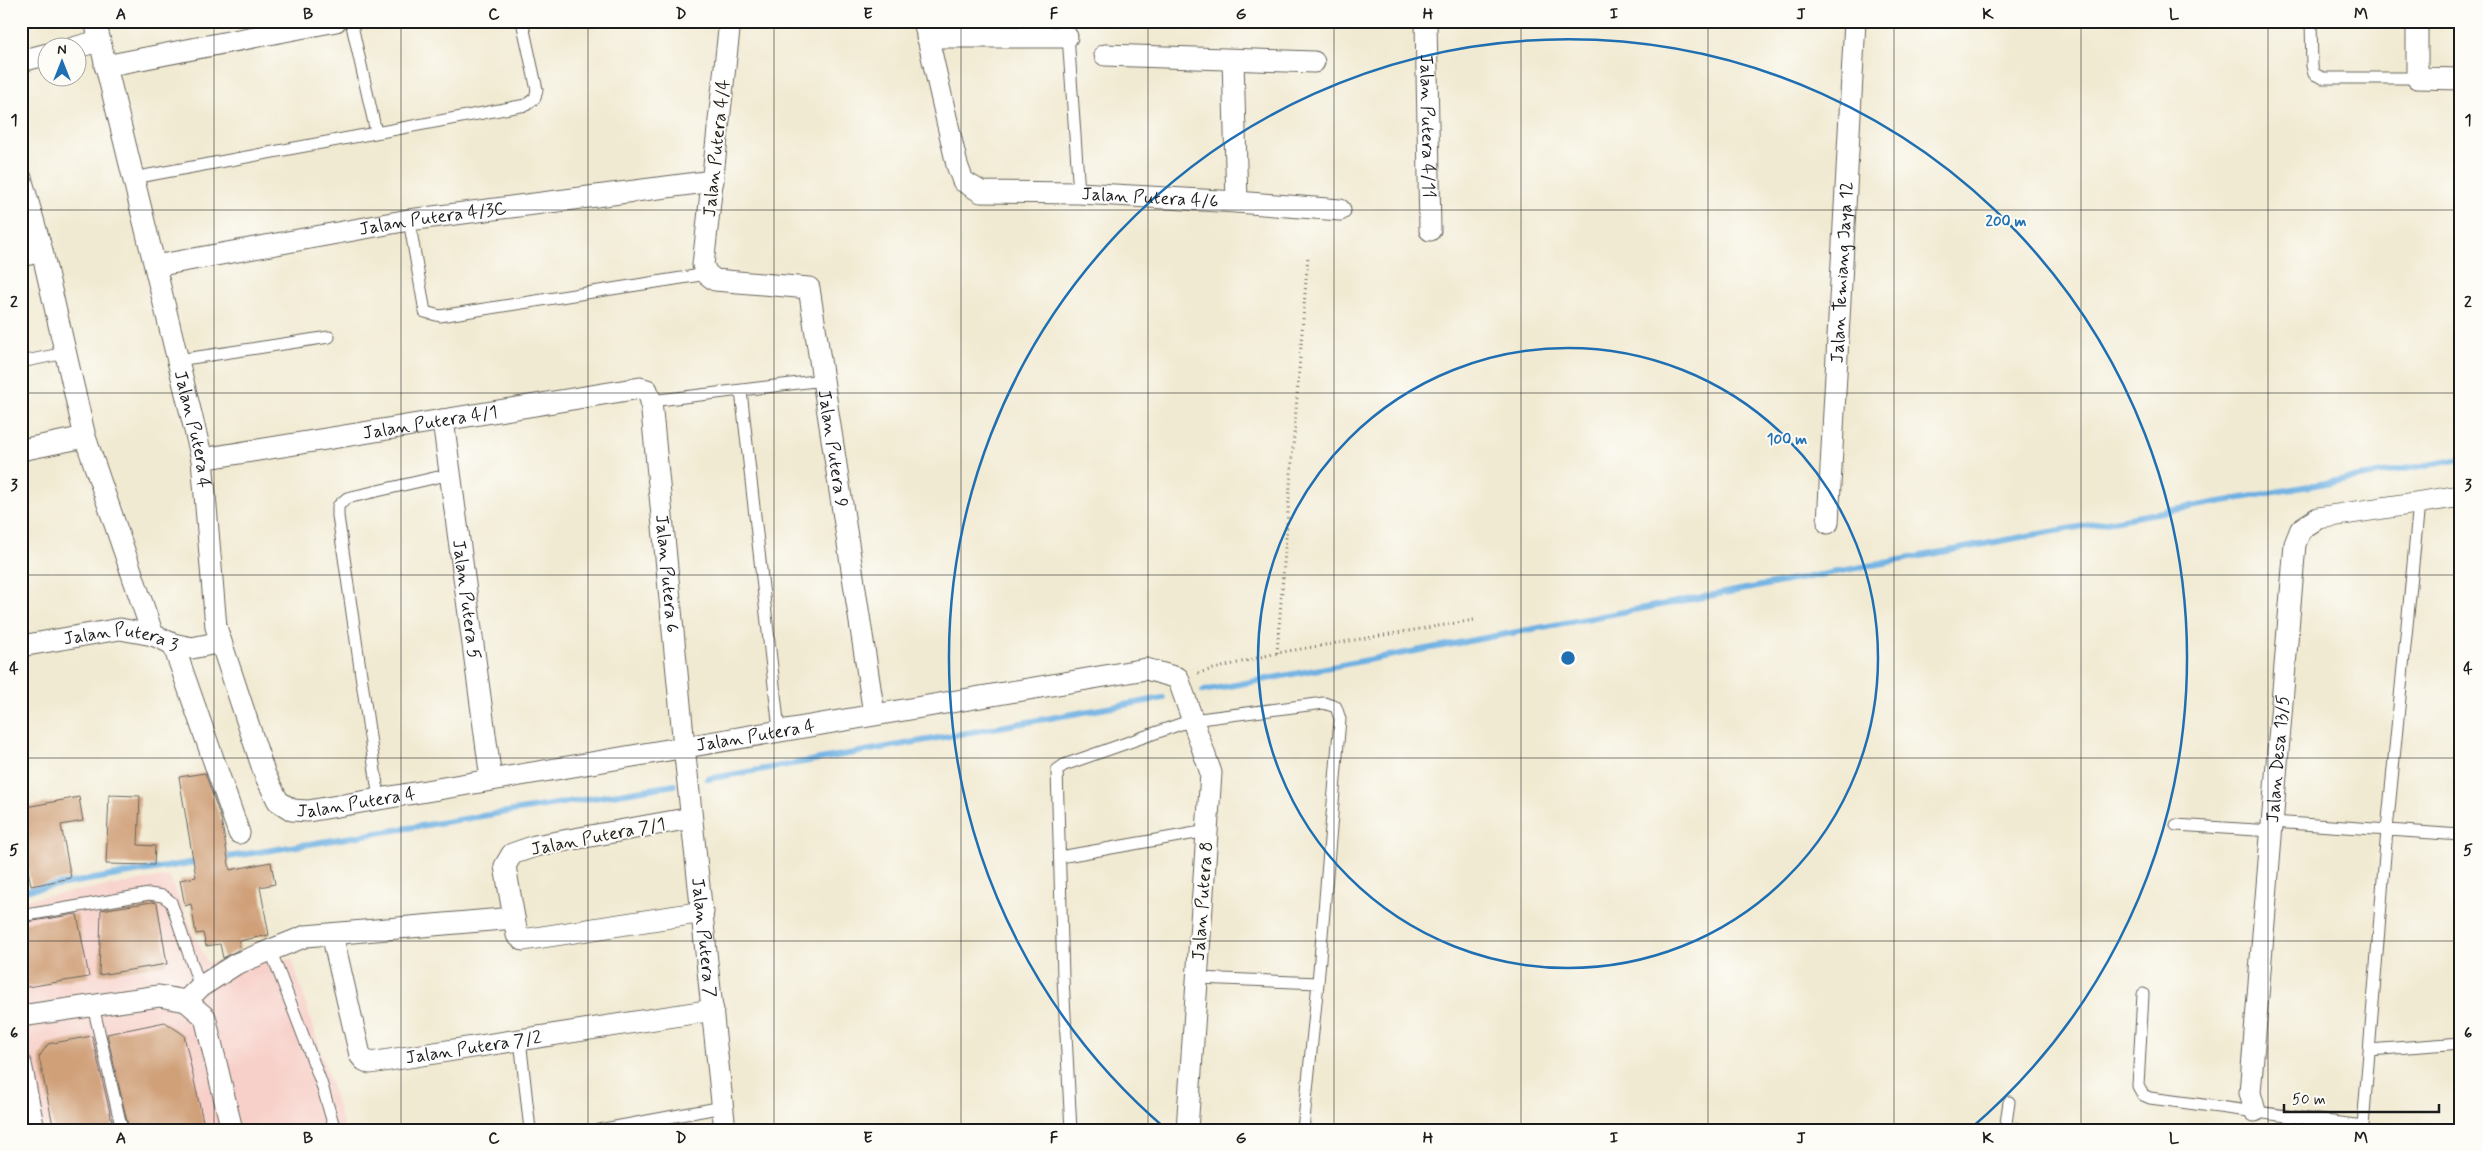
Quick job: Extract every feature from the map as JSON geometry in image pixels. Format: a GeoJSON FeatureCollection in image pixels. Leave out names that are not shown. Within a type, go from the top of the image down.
{"type":"FeatureCollection","features":[{"type":"Feature","properties":{"kind":"street"},"geometry":{"type":"LineString","coordinates":[[106,66],[336,21]]}},
{"type":"Feature","properties":{"kind":"street","name":"Jalan Putera 4/4"},"geometry":{"type":"LineString","coordinates":[[707,274],[702,260],[713,182],[730,21]]}},
{"type":"Feature","properties":{"kind":"street","name":"Jalan Putera 4/11"},"geometry":{"type":"LineString","coordinates":[[1426,21],[1430,230]]}},
{"type":"Feature","properties":{"kind":"street","name":"Jalan Temiang Jaya 12"},"geometry":{"type":"LineString","coordinates":[[1828,523],[1855,21]]}},
{"type":"Feature","properties":{"kind":"street"},"geometry":{"type":"LineString","coordinates":[[2417,21],[2417,78],[2461,79]]}},
{"type":"Feature","properties":{"kind":"street"},"geometry":{"type":"LineString","coordinates":[[925,29],[1067,29]]}},
{"type":"Feature","properties":{"kind":"street","name":"Jalan Putera 4/6"},"geometry":{"type":"LineString","coordinates":[[925,29],[957,165],[963,182],[980,192],[1079,193],[1340,210]]}},
{"type":"Feature","properties":{"kind":"street","name":"Jalan Putera 4"},"geometry":{"type":"LineString","coordinates":[[97,31],[202,459],[216,627],[265,775],[278,801],[292,810],[308,811],[1146,668],[1178,678]]}},
{"type":"Feature","properties":{"kind":"street"},"geometry":{"type":"LineString","coordinates":[[1105,56],[1314,62]]}},
{"type":"Feature","properties":{"kind":"street"},"geometry":{"type":"LineString","coordinates":[[21,61],[38,57]]}},
{"type":"Feature","properties":{"kind":"street"},"geometry":{"type":"LineString","coordinates":[[1233,60],[1237,202]]}},
{"type":"Feature","properties":{"kind":"street"},"geometry":{"type":"LineString","coordinates":[[21,178],[42,251],[85,437],[153,635]]}},
{"type":"Feature","properties":{"kind":"street","name":"Jalan Putera 4/3C"},"geometry":{"type":"LineString","coordinates":[[155,266],[409,220],[713,182]]}},
{"type":"Feature","properties":{"kind":"street"},"geometry":{"type":"LineString","coordinates":[[21,256],[42,251]]}},
{"type":"Feature","properties":{"kind":"street","name":"Jalan Putera 9"},"geometry":{"type":"LineString","coordinates":[[707,274],[715,280],[809,288],[874,714]]}},
{"type":"Feature","properties":{"kind":"street","name":"Jalan Putera 4/1"},"geometry":{"type":"LineString","coordinates":[[202,459],[640,388],[647,390],[651,401]]}},
{"type":"Feature","properties":{"kind":"street","name":"Jalan Putera 6"},"geometry":{"type":"LineString","coordinates":[[651,401],[684,746]]}},
{"type":"Feature","properties":{"kind":"street","name":"Jalan Putera 5"},"geometry":{"type":"LineString","coordinates":[[443,420],[490,780]]}},
{"type":"Feature","properties":{"kind":"street"},"geometry":{"type":"LineString","coordinates":[[21,450],[85,437]]}},
{"type":"Feature","properties":{"kind":"street","name":"Jalan Desa 13/5"},"geometry":{"type":"LineString","coordinates":[[2255,1112],[2250,1093],[2295,544],[2301,529],[2318,518],[2461,496]]}},
{"type":"Feature","properties":{"kind":"street","name":"Jalan Putera 3"},"geometry":{"type":"LineString","coordinates":[[21,646],[120,629],[153,635],[173,644],[192,648],[220,642]]}},
{"type":"Feature","properties":{"kind":"street"},"geometry":{"type":"LineString","coordinates":[[173,644],[239,832]]}},
{"type":"Feature","properties":{"kind":"street","name":"Jalan Putera 8"},"geometry":{"type":"LineString","coordinates":[[1178,678],[1211,773],[1187,1130]]}},
{"type":"Feature","properties":{"kind":"street","name":"Jalan Putera 7"},"geometry":{"type":"LineString","coordinates":[[684,746],[725,1130]]}},
{"type":"Feature","properties":{"kind":"street","name":"Jalan Putera 7/1"},"geometry":{"type":"LineString","coordinates":[[691,818],[535,846],[512,854],[505,866],[517,935],[523,940],[703,912]]}},
{"type":"Feature","properties":{"kind":"street"},"geometry":{"type":"LineString","coordinates":[[21,1016],[159,996],[193,994],[236,964],[306,936],[514,918]]}},
{"type":"Feature","properties":{"kind":"street","name":"Jalan Putera 7/2"},"geometry":{"type":"LineString","coordinates":[[332,934],[360,1055],[364,1060],[377,1062],[713,1010]]}},
{"type":"Feature","properties":{"kind":"street"},"geometry":{"type":"LineString","coordinates":[[193,994],[205,1017],[232,1130]]}},
{"type":"Feature","properties":{"kind":"street"},"geometry":{"type":"LineString","coordinates":[[21,1064],[34,1130]]}},
{"type":"Feature","properties":{"kind":"lane"},"geometry":{"type":"LineString","coordinates":[[351,21],[376,132]]}},
{"type":"Feature","properties":{"kind":"lane"},"geometry":{"type":"LineString","coordinates":[[133,178],[526,105],[535,98],[537,90],[522,21]]}},
{"type":"Feature","properties":{"kind":"lane"},"geometry":{"type":"LineString","coordinates":[[1967,21],[1999,21]]}},
{"type":"Feature","properties":{"kind":"lane"},"geometry":{"type":"LineString","coordinates":[[2311,21],[2312,66],[2314,74],[2323,78],[2417,78]]}},
{"type":"Feature","properties":{"kind":"lane"},"geometry":{"type":"LineString","coordinates":[[1067,29],[1079,193]]}},
{"type":"Feature","properties":{"kind":"lane"},"geometry":{"type":"LineString","coordinates":[[409,220],[425,312],[440,316],[707,274]]}},
{"type":"Feature","properties":{"kind":"lane"},"geometry":{"type":"LineString","coordinates":[[178,360],[329,336]]}},
{"type":"Feature","properties":{"kind":"lane"},"geometry":{"type":"LineString","coordinates":[[21,362],[65,353]]}},
{"type":"Feature","properties":{"kind":"lane"},"geometry":{"type":"LineString","coordinates":[[651,401],[823,380]]}},
{"type":"Feature","properties":{"kind":"lane"},"geometry":{"type":"LineString","coordinates":[[741,391],[779,730]]}},
{"type":"Feature","properties":{"kind":"lane"},"geometry":{"type":"LineString","coordinates":[[379,799],[338,506],[346,498],[450,474]]}},
{"type":"Feature","properties":{"kind":"lane"},"geometry":{"type":"LineString","coordinates":[[2143,994],[2138,1086],[2143,1095],[2150,1098],[2363,1126],[2387,830],[2419,502]]}},
{"type":"Feature","properties":{"kind":"lane"},"geometry":{"type":"LineString","coordinates":[[1070,1130],[1062,978],[1057,770],[1064,765],[1192,720],[1324,703],[1336,707],[1340,719],[1318,983],[1303,1130]]}},
{"type":"Feature","properties":{"kind":"lane"},"geometry":{"type":"LineString","coordinates":[[2176,825],[2387,830],[2461,835]]}},
{"type":"Feature","properties":{"kind":"lane"},"geometry":{"type":"LineString","coordinates":[[1060,857],[1207,831]]}},
{"type":"Feature","properties":{"kind":"lane"},"geometry":{"type":"LineString","coordinates":[[21,916],[148,894],[163,896],[171,902],[193,994]]}},
{"type":"Feature","properties":{"kind":"lane"},"geometry":{"type":"LineString","coordinates":[[270,949],[321,1082],[335,1130]]}},
{"type":"Feature","properties":{"kind":"lane"},"geometry":{"type":"LineString","coordinates":[[1198,978],[1318,983]]}},
{"type":"Feature","properties":{"kind":"lane"},"geometry":{"type":"LineString","coordinates":[[93,1006],[122,1130]]}},
{"type":"Feature","properties":{"kind":"lane"},"geometry":{"type":"LineString","coordinates":[[520,1039],[530,1130]]}},
{"type":"Feature","properties":{"kind":"lane"},"geometry":{"type":"LineString","coordinates":[[2369,1050],[2461,1043]]}},
{"type":"Feature","properties":{"kind":"lane"},"geometry":{"type":"LineString","coordinates":[[2008,1102],[2006,1128],[2022,1130]]}},
{"type":"Feature","properties":{"kind":"lane"},"geometry":{"type":"LineString","coordinates":[[599,1130],[723,1107]]}},
{"type":"Feature","properties":{"kind":"path"},"geometry":{"type":"LineString","coordinates":[[1277,653],[1308,255]]}},
{"type":"Feature","properties":{"kind":"path"},"geometry":{"type":"LineString","coordinates":[[1178,678],[1277,653],[1474,620]]}},
{"type":"Feature","properties":{"kind":"shaded area"},"geometry":{"type":"Polygon","coordinates":[[[169,876],[207,962],[292,959],[345,1130],[21,1130],[21,900],[169,876]]]}},
{"type":"Feature","properties":{"kind":"building"},"geometry":{"type":"Polygon","coordinates":[[[205,773],[221,819],[230,870],[271,862],[275,884],[260,887],[269,935],[239,941],[240,949],[223,958],[220,944],[206,946],[203,933],[196,934],[191,904],[185,906],[180,880],[196,877],[179,777],[205,773]]]}},
{"type":"Feature","properties":{"kind":"building"},"geometry":{"type":"Polygon","coordinates":[[[109,795],[140,796],[138,845],[155,846],[154,865],[106,864],[109,795]]]}},
{"type":"Feature","properties":{"kind":"building"},"geometry":{"type":"Polygon","coordinates":[[[79,797],[83,821],[61,825],[71,878],[31,886],[21,833],[21,808],[79,797]]]}},
{"type":"Feature","properties":{"kind":"building"},"geometry":{"type":"Polygon","coordinates":[[[152,902],[157,903],[167,964],[99,975],[101,910],[152,902]]]}},
{"type":"Feature","properties":{"kind":"building"},"geometry":{"type":"Polygon","coordinates":[[[77,914],[89,977],[21,988],[21,923],[77,914]]]}},
{"type":"Feature","properties":{"kind":"building"},"geometry":{"type":"Polygon","coordinates":[[[165,1022],[184,1035],[205,1130],[129,1130],[107,1034],[165,1022]]]}},
{"type":"Feature","properties":{"kind":"building"},"geometry":{"type":"Polygon","coordinates":[[[92,1036],[114,1130],[54,1130],[39,1057],[48,1044],[92,1036]]]}},
{"type":"Feature","properties":{"kind":"waterway"},"geometry":{"type":"LineString","coordinates":[[1203,691],[2022,537],[2461,459]]}},
{"type":"Feature","properties":{"kind":"waterway"},"geometry":{"type":"LineString","coordinates":[[708,779],[1163,698]]}},
{"type":"Feature","properties":{"kind":"waterway"},"geometry":{"type":"LineString","coordinates":[[222,858],[674,785]]}},
{"type":"Feature","properties":{"kind":"waterway"},"geometry":{"type":"LineString","coordinates":[[21,891],[202,861]]}}]}
